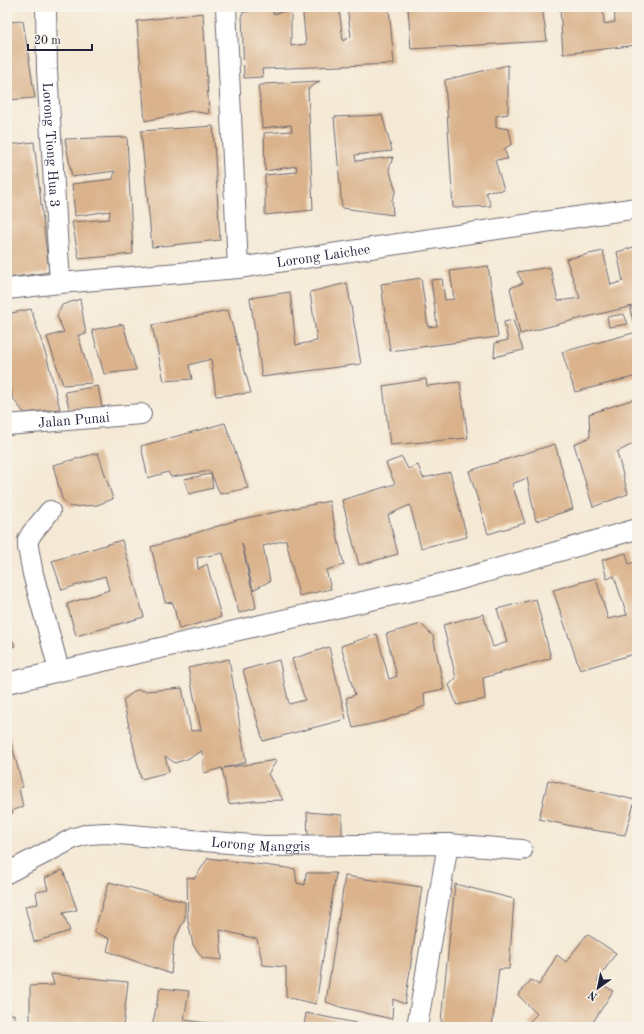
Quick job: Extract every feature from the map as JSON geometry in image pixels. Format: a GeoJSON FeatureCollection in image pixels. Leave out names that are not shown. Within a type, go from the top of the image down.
{"type":"FeatureCollection","features":[{"type":"Feature","properties":{"kind":"street","name":"Lorong Tiong Hua 3"},"geometry":{"type":"LineString","coordinates":[[46,7],[47,70],[60,283]]}},
{"type":"Feature","properties":{"kind":"street"},"geometry":{"type":"LineString","coordinates":[[226,7],[238,268]]}},
{"type":"Feature","properties":{"kind":"street","name":"Lorong Laichee"},"geometry":{"type":"LineString","coordinates":[[7,289],[238,268],[637,208]]}},
{"type":"Feature","properties":{"kind":"street","name":"Jalan Punai"},"geometry":{"type":"LineString","coordinates":[[7,425],[141,414]]}},
{"type":"Feature","properties":{"kind":"street"},"geometry":{"type":"LineString","coordinates":[[50,511],[32,533],[28,540],[28,547],[33,574],[59,670]]}},
{"type":"Feature","properties":{"kind":"street"},"geometry":{"type":"LineString","coordinates":[[7,683],[454,581],[637,529]]}},
{"type":"Feature","properties":{"kind":"street","name":"Lorong Manggis"},"geometry":{"type":"LineString","coordinates":[[7,873],[74,838],[88,834],[107,833],[265,846],[448,844],[522,850]]}},
{"type":"Feature","properties":{"kind":"street"},"geometry":{"type":"LineString","coordinates":[[418,1021],[448,844]]}},
{"type":"Feature","properties":{"kind":"building"},"geometry":{"type":"Polygon","coordinates":[[[254,7],[273,7],[273,14],[291,10],[291,46],[306,44],[303,15],[305,7],[339,7],[343,41],[351,36],[347,7],[389,7],[394,64],[262,69],[263,77],[244,78],[242,13],[251,11],[254,7]]]}},
{"type":"Feature","properties":{"kind":"building"},"geometry":{"type":"Polygon","coordinates":[[[408,7],[542,7],[547,41],[411,49],[408,7]]]}},
{"type":"Feature","properties":{"kind":"building"},"geometry":{"type":"Polygon","coordinates":[[[560,7],[603,7],[604,24],[615,22],[614,7],[637,7],[637,45],[563,54],[560,7]]]}},
{"type":"Feature","properties":{"kind":"building"},"geometry":{"type":"Polygon","coordinates":[[[203,13],[209,114],[191,111],[145,121],[137,21],[203,13]]]}},
{"type":"Feature","properties":{"kind":"building"},"geometry":{"type":"Polygon","coordinates":[[[23,21],[35,98],[7,100],[7,22],[23,21]]]}},
{"type":"Feature","properties":{"kind":"building"},"geometry":{"type":"Polygon","coordinates":[[[508,65],[508,114],[496,116],[496,127],[509,129],[512,144],[504,149],[508,159],[495,160],[504,190],[486,192],[491,206],[453,208],[445,80],[508,65]]]}},
{"type":"Feature","properties":{"kind":"building"},"geometry":{"type":"Polygon","coordinates":[[[320,81],[308,89],[313,210],[265,215],[265,175],[296,172],[297,166],[265,171],[264,133],[292,131],[291,125],[262,128],[258,86],[265,84],[320,81]]]}},
{"type":"Feature","properties":{"kind":"building"},"geometry":{"type":"Polygon","coordinates":[[[382,115],[392,151],[355,155],[356,161],[393,157],[389,169],[396,191],[392,199],[393,215],[342,208],[334,117],[382,115]]]}},
{"type":"Feature","properties":{"kind":"building"},"geometry":{"type":"Polygon","coordinates":[[[213,126],[220,240],[152,247],[141,131],[213,126]]]}},
{"type":"Feature","properties":{"kind":"building"},"geometry":{"type":"Polygon","coordinates":[[[127,137],[133,254],[79,259],[72,222],[109,219],[110,211],[75,216],[72,184],[113,179],[115,171],[72,177],[65,139],[127,137]]]}},
{"type":"Feature","properties":{"kind":"building"},"geometry":{"type":"Polygon","coordinates":[[[34,142],[49,272],[7,278],[7,145],[34,142]]]}},
{"type":"Feature","properties":{"kind":"building"},"geometry":{"type":"Polygon","coordinates":[[[637,246],[637,305],[520,334],[510,288],[523,283],[517,272],[550,267],[558,301],[580,298],[566,259],[603,251],[611,285],[623,281],[617,252],[637,246]]]}},
{"type":"Feature","properties":{"kind":"building"},"geometry":{"type":"Polygon","coordinates":[[[488,266],[498,337],[390,351],[381,284],[421,278],[428,327],[437,326],[431,280],[442,279],[445,300],[454,299],[450,271],[488,266]]]}},
{"type":"Feature","properties":{"kind":"building"},"geometry":{"type":"Polygon","coordinates":[[[347,283],[361,364],[262,377],[250,298],[290,292],[296,345],[317,341],[310,292],[347,283]]]}},
{"type":"Feature","properties":{"kind":"building"},"geometry":{"type":"Polygon","coordinates":[[[80,299],[86,334],[78,335],[92,383],[63,385],[47,337],[64,332],[57,316],[62,305],[80,299]]]}},
{"type":"Feature","properties":{"kind":"building"},"geometry":{"type":"Polygon","coordinates":[[[637,307],[637,320],[633,321],[630,309],[637,307]]]}},
{"type":"Feature","properties":{"kind":"building"},"geometry":{"type":"Polygon","coordinates":[[[31,309],[47,358],[60,409],[24,413],[12,397],[11,382],[7,383],[7,342],[9,341],[7,331],[7,314],[31,309]]]}},
{"type":"Feature","properties":{"kind":"building"},"geometry":{"type":"Polygon","coordinates":[[[228,310],[251,393],[216,396],[211,359],[189,365],[192,379],[164,381],[152,325],[228,310]]]}},
{"type":"Feature","properties":{"kind":"building"},"geometry":{"type":"Polygon","coordinates":[[[624,314],[628,324],[609,327],[607,317],[624,314]]]}},
{"type":"Feature","properties":{"kind":"building"},"geometry":{"type":"Polygon","coordinates":[[[513,320],[523,350],[494,357],[495,343],[508,340],[504,322],[513,320]]]}},
{"type":"Feature","properties":{"kind":"building"},"geometry":{"type":"Polygon","coordinates":[[[123,324],[136,370],[104,374],[92,330],[123,324]]]}},
{"type":"Feature","properties":{"kind":"building"},"geometry":{"type":"Polygon","coordinates":[[[637,332],[637,376],[575,392],[562,352],[637,332]]]}},
{"type":"Feature","properties":{"kind":"building"},"geometry":{"type":"Polygon","coordinates":[[[426,379],[427,386],[460,382],[468,438],[390,445],[383,386],[426,379]]]}},
{"type":"Feature","properties":{"kind":"building"},"geometry":{"type":"Polygon","coordinates":[[[98,386],[102,408],[70,412],[65,392],[98,386]]]}},
{"type":"Feature","properties":{"kind":"building"},"geometry":{"type":"Polygon","coordinates":[[[634,399],[637,407],[637,455],[633,444],[617,452],[628,494],[593,507],[574,444],[590,437],[589,414],[634,399]]]}},
{"type":"Feature","properties":{"kind":"building"},"geometry":{"type":"Polygon","coordinates":[[[225,423],[248,488],[220,494],[210,471],[171,477],[168,472],[148,478],[141,446],[225,423]]]}},
{"type":"Feature","properties":{"kind":"building"},"geometry":{"type":"Polygon","coordinates":[[[555,444],[573,509],[536,521],[527,478],[512,484],[525,523],[488,534],[469,471],[555,444]]]}},
{"type":"Feature","properties":{"kind":"building"},"geometry":{"type":"Polygon","coordinates":[[[98,453],[113,499],[97,505],[70,507],[62,499],[53,465],[98,453]]]}},
{"type":"Feature","properties":{"kind":"building"},"geometry":{"type":"Polygon","coordinates":[[[402,457],[408,469],[418,465],[423,478],[450,472],[467,537],[421,548],[410,505],[388,515],[398,554],[359,565],[342,500],[395,484],[386,463],[402,457]]]}},
{"type":"Feature","properties":{"kind":"building"},"geometry":{"type":"Polygon","coordinates":[[[211,474],[213,488],[189,494],[184,479],[211,474]]]}},
{"type":"Feature","properties":{"kind":"building"},"geometry":{"type":"Polygon","coordinates":[[[329,501],[344,565],[326,570],[331,589],[299,596],[286,540],[263,546],[270,581],[253,590],[256,608],[239,613],[223,553],[197,558],[198,569],[207,564],[221,617],[179,629],[173,603],[165,602],[151,547],[237,520],[329,501]],[[242,543],[250,583],[253,590],[242,543]]]}},
{"type":"Feature","properties":{"kind":"building"},"geometry":{"type":"Polygon","coordinates":[[[122,540],[144,617],[76,636],[67,604],[109,590],[105,576],[62,590],[52,561],[122,540]]]}},
{"type":"Feature","properties":{"kind":"building"},"geometry":{"type":"Polygon","coordinates":[[[626,553],[629,564],[637,561],[637,653],[580,670],[553,590],[596,578],[608,619],[627,615],[614,576],[607,579],[602,560],[626,553]]]}},
{"type":"Feature","properties":{"kind":"building"},"geometry":{"type":"Polygon","coordinates":[[[536,599],[551,658],[483,678],[485,699],[457,705],[449,685],[456,678],[443,625],[483,614],[493,647],[507,642],[497,609],[536,599]]]}},
{"type":"Feature","properties":{"kind":"building"},"geometry":{"type":"Polygon","coordinates":[[[421,624],[433,636],[444,689],[424,693],[425,706],[385,721],[353,728],[346,698],[355,695],[341,646],[377,634],[389,679],[397,676],[386,634],[421,624]]]}},
{"type":"Feature","properties":{"kind":"building"},"geometry":{"type":"Polygon","coordinates":[[[7,629],[15,646],[7,649],[7,629]]]}},
{"type":"Feature","properties":{"kind":"building"},"geometry":{"type":"Polygon","coordinates":[[[329,647],[346,719],[263,741],[243,670],[279,660],[289,704],[305,700],[292,659],[329,647]]]}},
{"type":"Feature","properties":{"kind":"building"},"geometry":{"type":"Polygon","coordinates":[[[229,659],[246,762],[224,768],[277,760],[268,774],[283,800],[253,801],[229,804],[222,768],[204,773],[202,751],[187,759],[175,763],[165,756],[169,772],[141,779],[123,700],[136,690],[146,691],[182,688],[191,731],[201,730],[188,668],[229,659]]]}},
{"type":"Feature","properties":{"kind":"building"},"geometry":{"type":"Polygon","coordinates":[[[7,734],[9,735],[23,787],[19,788],[23,807],[13,810],[12,814],[7,815],[7,734]]]}},
{"type":"Feature","properties":{"kind":"building"},"geometry":{"type":"Polygon","coordinates":[[[548,780],[635,800],[625,835],[586,829],[539,819],[548,780]]]}},
{"type":"Feature","properties":{"kind":"building"},"geometry":{"type":"Polygon","coordinates":[[[307,812],[342,815],[342,838],[308,839],[307,812]]]}},
{"type":"Feature","properties":{"kind":"building"},"geometry":{"type":"Polygon","coordinates":[[[208,858],[295,869],[297,883],[305,885],[306,873],[336,873],[316,1004],[286,997],[286,967],[263,965],[257,939],[220,930],[222,960],[203,958],[193,945],[188,922],[187,877],[195,878],[208,858]]]}},
{"type":"Feature","properties":{"kind":"building"},"geometry":{"type":"Polygon","coordinates":[[[63,870],[77,910],[63,913],[70,931],[34,942],[25,906],[38,904],[36,892],[48,890],[45,878],[63,870]]]}},
{"type":"Feature","properties":{"kind":"building"},"geometry":{"type":"Polygon","coordinates":[[[345,876],[422,887],[405,1004],[393,999],[392,1019],[340,1007],[326,1002],[345,876]]]}},
{"type":"Feature","properties":{"kind":"building"},"geometry":{"type":"Polygon","coordinates":[[[109,882],[185,902],[185,918],[174,941],[171,974],[107,951],[110,939],[94,932],[109,882]]]}},
{"type":"Feature","properties":{"kind":"building"},"geometry":{"type":"Polygon","coordinates":[[[455,884],[514,899],[509,969],[499,969],[492,1027],[457,1027],[446,1025],[441,1021],[455,884]]]}},
{"type":"Feature","properties":{"kind":"building"},"geometry":{"type":"Polygon","coordinates":[[[587,934],[616,953],[597,981],[613,991],[590,1027],[532,1027],[527,1024],[537,1014],[518,995],[531,980],[539,985],[557,955],[566,962],[587,934]]]}},
{"type":"Feature","properties":{"kind":"building"},"geometry":{"type":"Polygon","coordinates":[[[51,974],[128,982],[123,1027],[30,1027],[30,986],[54,985],[51,974]]]}},
{"type":"Feature","properties":{"kind":"building"},"geometry":{"type":"Polygon","coordinates":[[[160,988],[189,991],[184,1020],[230,1027],[152,1027],[160,988]]]}},
{"type":"Feature","properties":{"kind":"building"},"geometry":{"type":"Polygon","coordinates":[[[306,1013],[356,1023],[355,1027],[304,1027],[306,1013]]]}},
{"type":"Feature","properties":{"kind":"building"},"geometry":{"type":"Polygon","coordinates":[[[14,1014],[15,1027],[7,1027],[7,1015],[14,1014]]]}}]}
